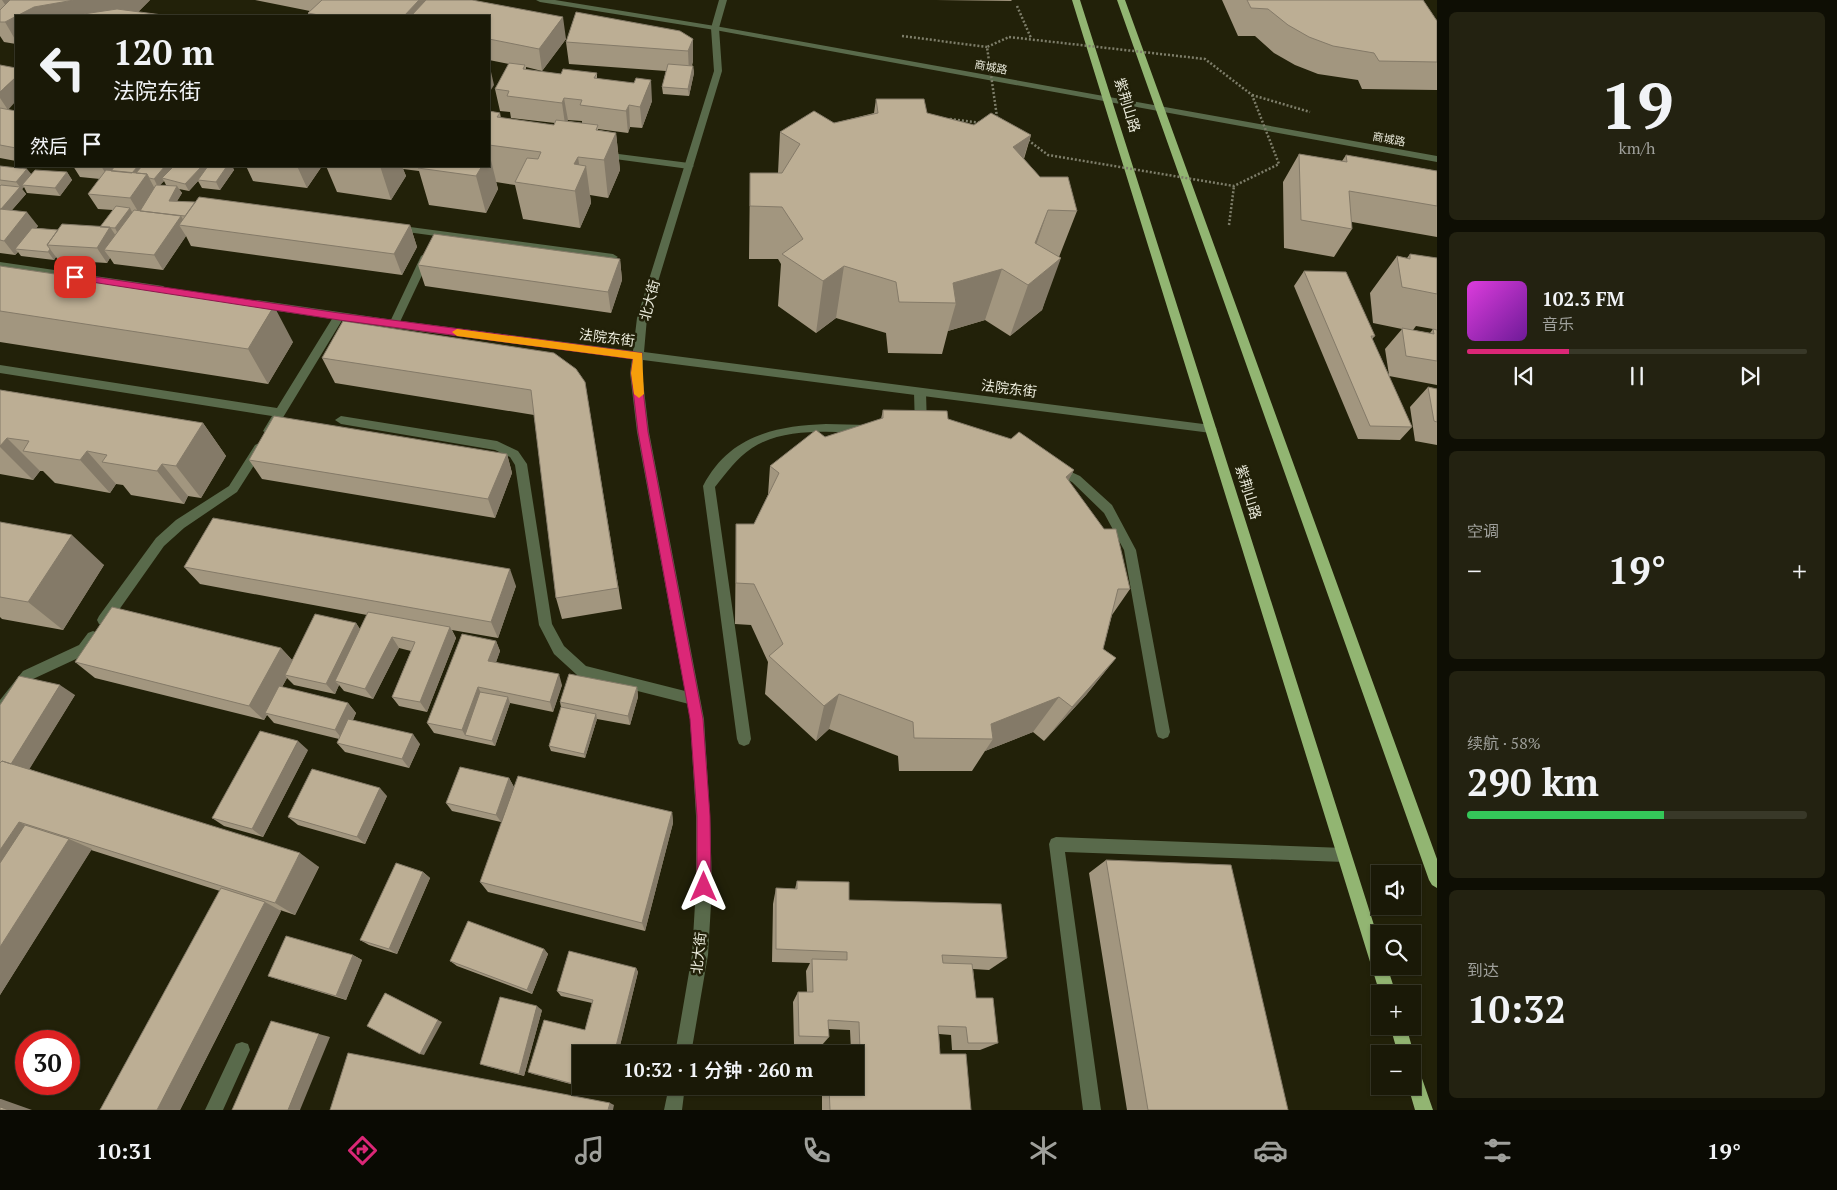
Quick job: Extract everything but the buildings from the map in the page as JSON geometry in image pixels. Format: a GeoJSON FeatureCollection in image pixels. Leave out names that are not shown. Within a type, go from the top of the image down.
{"type":"FeatureCollection","features":[{"type":"Feature","properties":{"kind":"main road","name":"紫荆山路"},"geometry":{"type":"LineString","coordinates":[[1076,0],[1385,985]]}},
{"type":"Feature","properties":{"kind":"main road","name":"紫荆山路"},"geometry":{"type":"LineString","coordinates":[[1121,0],[1437,880]]}},
{"type":"Feature","properties":{"kind":"main road"},"geometry":{"type":"LineString","coordinates":[[1419,1095],[1424,1110]]}},
{"type":"Feature","properties":{"kind":"street","name":"商城路"},"geometry":{"type":"LineString","coordinates":[[540,0],[715,28],[1437,159]]}},
{"type":"Feature","properties":{"kind":"street","name":"北大街"},"geometry":{"type":"LineString","coordinates":[[685,1045],[700,955],[704,887],[704,816],[697,719],[643,432],[636,373],[642,318],[718,71],[715,28],[723,0]]}},
{"type":"Feature","properties":{"kind":"street"},"geometry":{"type":"LineString","coordinates":[[594,154],[689,166]]}},
{"type":"Feature","properties":{"kind":"street"},"geometry":{"type":"LineString","coordinates":[[388,227],[432,242],[613,257]]}},
{"type":"Feature","properties":{"kind":"street"},"geometry":{"type":"LineString","coordinates":[[394,324],[432,242]]}},
{"type":"Feature","properties":{"kind":"street"},"geometry":{"type":"LineString","coordinates":[[0,265],[174,292]]}},
{"type":"Feature","properties":{"kind":"street","name":"法院东街"},"geometry":{"type":"LineString","coordinates":[[242,302],[339,317],[1211,429]]}},
{"type":"Feature","properties":{"kind":"street"},"geometry":{"type":"LineString","coordinates":[[0,711],[28,675],[84,649],[160,542],[180,524],[233,489],[339,317]]}},
{"type":"Feature","properties":{"kind":"street"},"geometry":{"type":"LineString","coordinates":[[0,369],[280,413]]}},
{"type":"Feature","properties":{"kind":"street"},"geometry":{"type":"LineString","coordinates":[[920,392],[920,433]]}},
{"type":"Feature","properties":{"kind":"street"},"geometry":{"type":"LineString","coordinates":[[341,420],[497,446],[514,454],[522,464],[546,625],[559,650],[582,671],[693,699]]}},
{"type":"Feature","properties":{"kind":"street"},"geometry":{"type":"LineString","coordinates":[[744,739],[709,486],[728,461],[755,440],[792,431],[816,429],[883,430]]}},
{"type":"Feature","properties":{"kind":"street"},"geometry":{"type":"LineString","coordinates":[[1042,464],[1076,479],[1108,510],[1130,550],[1163,732]]}},
{"type":"Feature","properties":{"kind":"street"},"geometry":{"type":"LineString","coordinates":[[1092,1110],[1056,844],[1344,855]]}},
{"type":"Feature","properties":{"kind":"street"},"geometry":{"type":"LineString","coordinates":[[214,1110],[242,1050]]}},
{"type":"Feature","properties":{"kind":"street"},"geometry":{"type":"LineString","coordinates":[[673,1110],[676,1095]]}},
{"type":"Feature","properties":{"kind":"path"},"geometry":{"type":"LineString","coordinates":[[1017,6],[1031,38]]}},
{"type":"Feature","properties":{"kind":"path"},"geometry":{"type":"LineString","coordinates":[[902,36],[987,46],[1009,37],[1031,38],[1205,59],[1252,95],[1310,112]]}},
{"type":"Feature","properties":{"kind":"path"},"geometry":{"type":"LineString","coordinates":[[987,46],[997,116],[1048,155],[1234,186],[1279,164],[1252,95]]}},
{"type":"Feature","properties":{"kind":"path"},"geometry":{"type":"LineString","coordinates":[[947,119],[984,124]]}},
{"type":"Feature","properties":{"kind":"path"},"geometry":{"type":"LineString","coordinates":[[1002,126],[1011,127]]}},
{"type":"Feature","properties":{"kind":"path"},"geometry":{"type":"LineString","coordinates":[[1229,225],[1234,186]]}},
{"type":"Feature","properties":{"kind":"slow traffic"},"geometry":{"type":"LineString","coordinates":[[457,332],[638,356],[636,373],[639,394]]}},
{"type":"Feature","properties":{"kind":"route"},"geometry":{"type":"LineString","coordinates":[[75,277],[339,317],[638,356],[636,373],[643,432],[697,719],[704,816],[704,887]]}}]}
